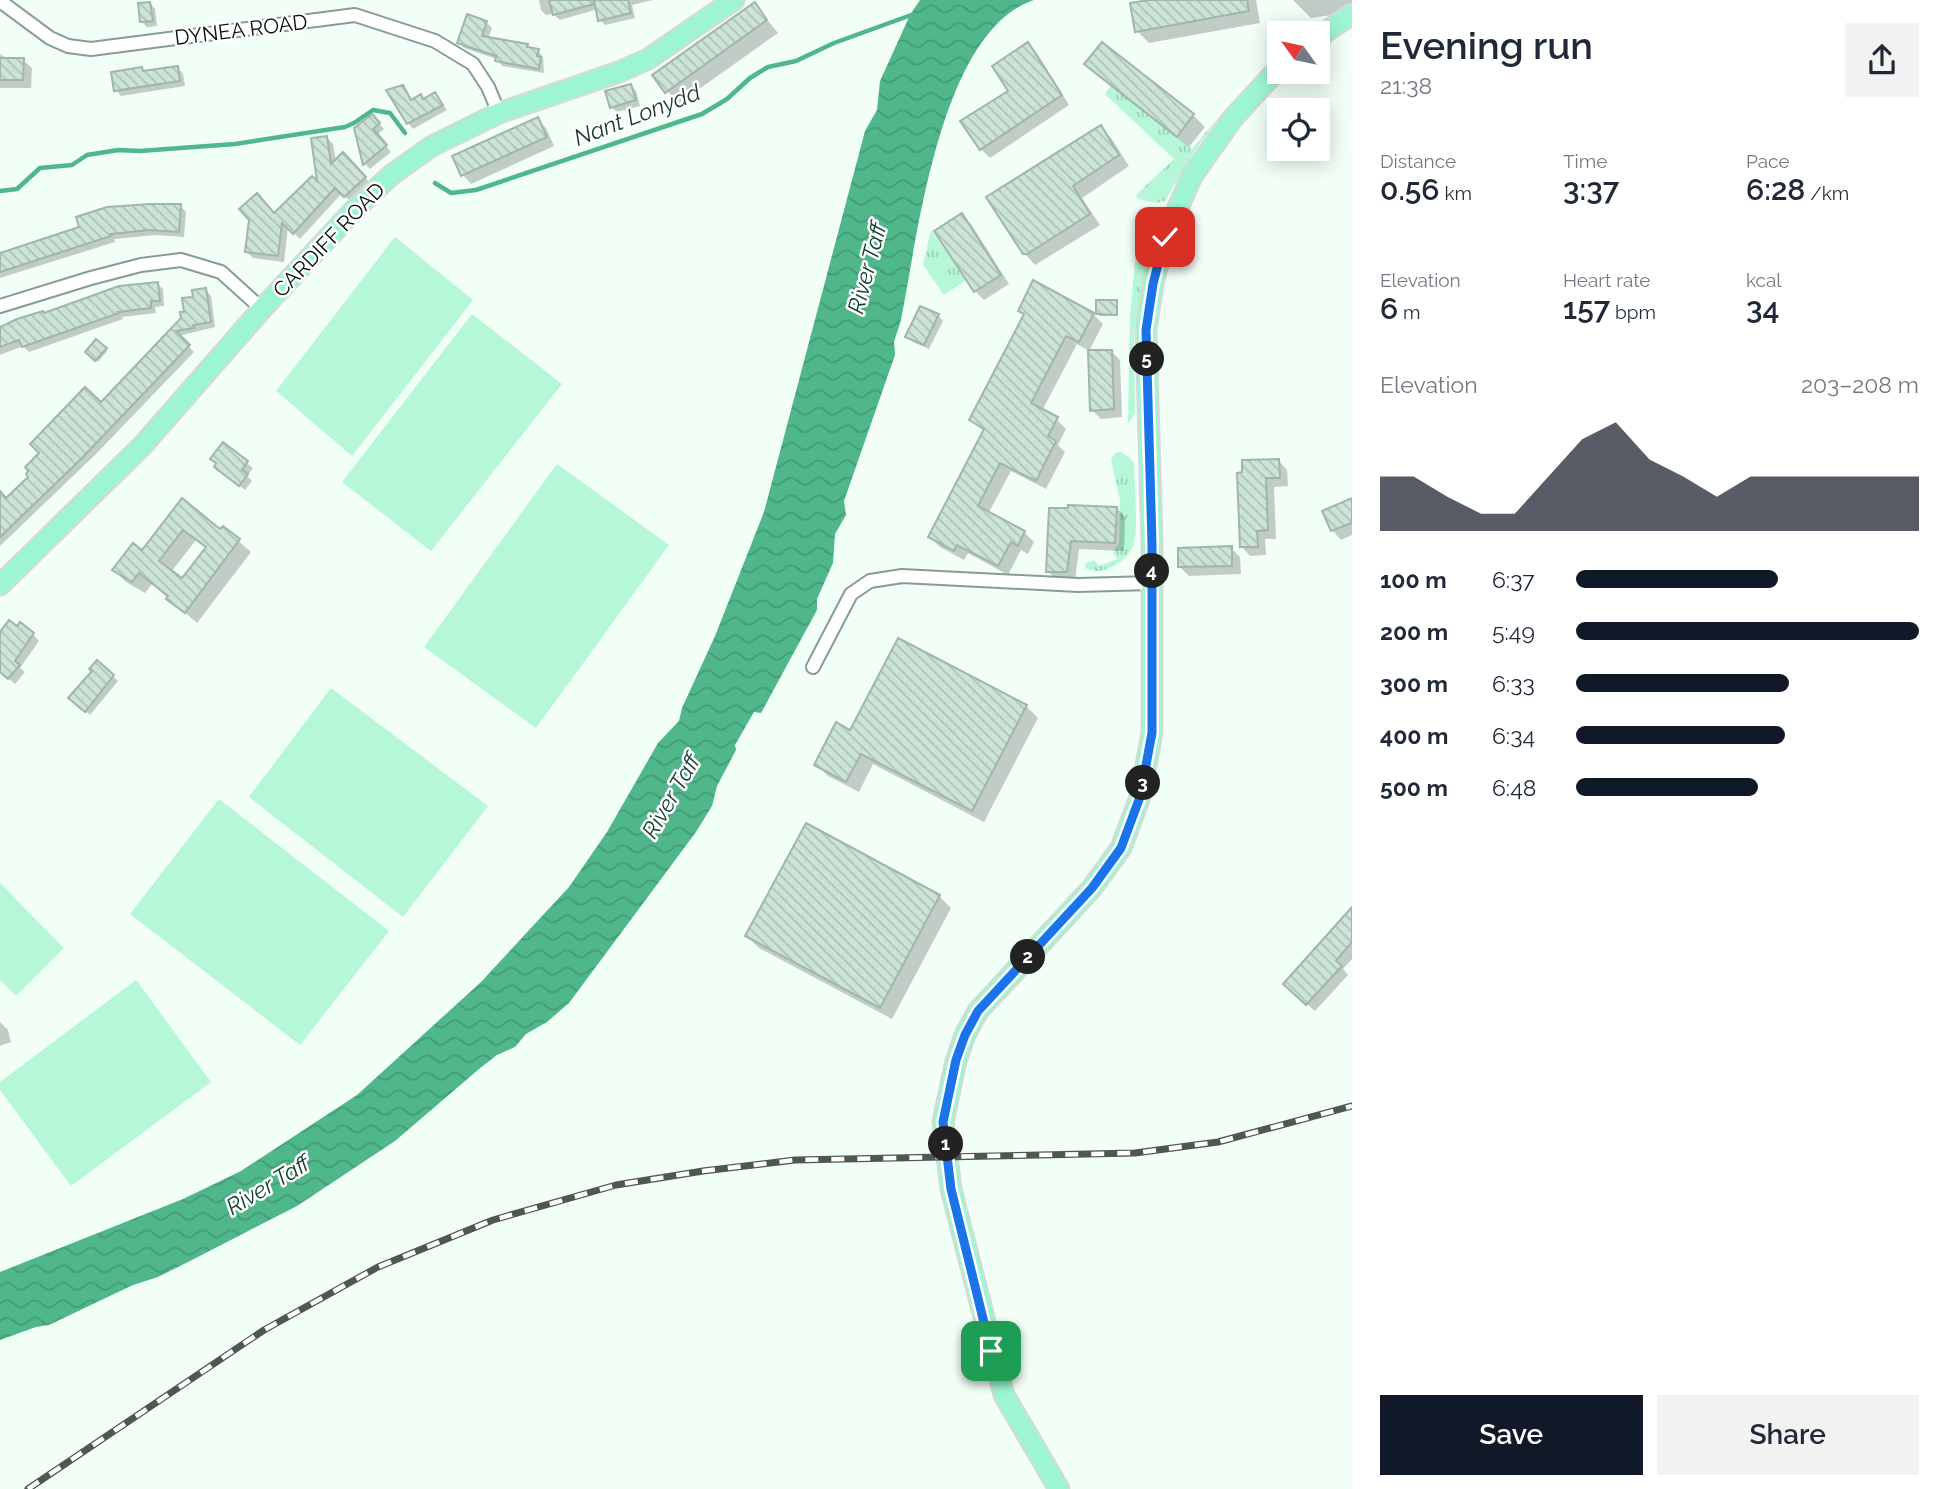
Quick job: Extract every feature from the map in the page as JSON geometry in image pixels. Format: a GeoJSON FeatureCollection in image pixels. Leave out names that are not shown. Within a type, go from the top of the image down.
{"type":"FeatureCollection","features":[{"type":"Feature","properties":{"kind":"main road","name":"CARDIFF ROAD"},"geometry":{"type":"LineString","coordinates":[[0,585],[142,445],[262,309],[354,210],[390,176],[432,146],[499,113],[619,72],[648,59],[734,0]]}},
{"type":"Feature","properties":{"kind":"main road"},"geometry":{"type":"LineString","coordinates":[[1330,29],[1352,14]]}},
{"type":"Feature","properties":{"kind":"main road"},"geometry":{"type":"LineString","coordinates":[[1059,1489],[1004,1395],[951,1189],[943,1122],[956,1060],[978,1011],[1092,888],[1121,848],[1140,797],[1152,733],[1152,583],[1146,330],[1153,284],[1165,237],[1192,176],[1233,118],[1267,81]]}},
{"type":"Feature","properties":{"kind":"street","name":"DYNEA ROAD"},"geometry":{"type":"LineString","coordinates":[[0,1],[50,37],[68,46],[92,49],[355,15],[435,41],[473,64],[488,87],[499,113]]}},
{"type":"Feature","properties":{"kind":"street"},"geometry":{"type":"LineString","coordinates":[[0,306],[141,265],[181,260],[221,272],[262,309]]}},
{"type":"Feature","properties":{"kind":"street"},"geometry":{"type":"LineString","coordinates":[[813,667],[850,594],[870,581],[902,576],[1078,585],[1152,583]]}},
{"type":"Feature","properties":{"kind":"green space"},"geometry":{"type":"Polygon","coordinates":[[[1111,85],[1192,149],[1221,114],[1192,155],[1165,201],[1157,203],[1138,199],[1136,195],[1174,159],[1105,94],[1111,85]]]}},
{"type":"Feature","properties":{"kind":"green space"},"geometry":{"type":"Polygon","coordinates":[[[1148,215],[1157,230],[1148,256],[1134,331],[1135,413],[1128,424],[1130,317],[1139,216],[1148,215]]]}},
{"type":"Feature","properties":{"kind":"green space"},"geometry":{"type":"Polygon","coordinates":[[[931,230],[966,280],[944,295],[923,265],[931,230]]]}},
{"type":"Feature","properties":{"kind":"green space"},"geometry":{"type":"Polygon","coordinates":[[[395,237],[473,300],[352,456],[276,391],[395,237]]]}},
{"type":"Feature","properties":{"kind":"green space"},"geometry":{"type":"Polygon","coordinates":[[[472,314],[562,384],[431,551],[342,482],[472,314]]]}},
{"type":"Feature","properties":{"kind":"green space"},"geometry":{"type":"Polygon","coordinates":[[[1121,452],[1134,464],[1135,539],[1127,556],[1114,566],[1104,570],[1091,570],[1085,568],[1085,564],[1094,560],[1099,566],[1117,559],[1113,552],[1119,543],[1120,500],[1111,460],[1115,453],[1121,452]]]}},
{"type":"Feature","properties":{"kind":"green space"},"geometry":{"type":"Polygon","coordinates":[[[557,464],[669,545],[536,728],[424,647],[557,464]]]}},
{"type":"Feature","properties":{"kind":"green space"},"geometry":{"type":"Polygon","coordinates":[[[331,688],[488,806],[403,917],[249,797],[331,688]]]}},
{"type":"Feature","properties":{"kind":"green space"},"geometry":{"type":"Polygon","coordinates":[[[219,799],[389,931],[300,1045],[130,914],[219,799]]]}},
{"type":"Feature","properties":{"kind":"green space"},"geometry":{"type":"Polygon","coordinates":[[[0,883],[64,948],[16,996],[0,980],[0,883]]]}},
{"type":"Feature","properties":{"kind":"green space"},"geometry":{"type":"Polygon","coordinates":[[[136,980],[211,1082],[71,1186],[0,1090],[0,1082],[136,980]]]}},
{"type":"Feature","properties":{"kind":"water","name":"River Taff"},"geometry":{"type":"Polygon","coordinates":[[[920,0],[1034,0],[1002,19],[976,51],[955,92],[926,190],[901,320],[894,342],[895,355],[844,501],[846,515],[835,534],[833,563],[817,599],[817,610],[761,713],[754,712],[735,745],[736,750],[717,786],[712,806],[696,832],[569,1003],[547,1022],[526,1034],[515,1047],[497,1055],[479,1069],[395,1141],[297,1206],[192,1260],[49,1325],[0,1340],[0,1272],[183,1199],[241,1171],[357,1095],[481,982],[569,887],[607,832],[658,743],[679,721],[682,708],[715,636],[764,512],[865,131],[877,110],[880,81],[910,15],[920,0]]]}},
{"type":"Feature","properties":{"kind":"building"},"geometry":{"type":"Polygon","coordinates":[[[549,0],[593,0],[594,4],[553,15],[549,0]]]}},
{"type":"Feature","properties":{"kind":"building"},"geometry":{"type":"Polygon","coordinates":[[[594,0],[628,0],[631,13],[598,21],[594,0]]]}},
{"type":"Feature","properties":{"kind":"building"},"geometry":{"type":"Polygon","coordinates":[[[1149,0],[1247,0],[1249,11],[1135,32],[1130,3],[1149,0]]]}},
{"type":"Feature","properties":{"kind":"building"},"geometry":{"type":"Polygon","coordinates":[[[150,2],[153,21],[140,22],[138,3],[150,2]]]}},
{"type":"Feature","properties":{"kind":"building"},"geometry":{"type":"Polygon","coordinates":[[[755,2],[767,20],[665,93],[652,75],[755,2]]]}},
{"type":"Feature","properties":{"kind":"building"},"geometry":{"type":"Polygon","coordinates":[[[467,14],[487,21],[482,36],[528,44],[527,47],[539,49],[539,69],[495,61],[496,56],[457,43],[467,14]]]}},
{"type":"Feature","properties":{"kind":"building"},"geometry":{"type":"Polygon","coordinates":[[[1028,42],[1062,95],[980,150],[960,121],[1008,91],[992,66],[1028,42]]]}},
{"type":"Feature","properties":{"kind":"building"},"geometry":{"type":"Polygon","coordinates":[[[1102,42],[1194,114],[1177,137],[1084,64],[1102,42]]]}},
{"type":"Feature","properties":{"kind":"building"},"geometry":{"type":"Polygon","coordinates":[[[0,58],[24,58],[23,80],[0,80],[0,58]]]}},
{"type":"Feature","properties":{"kind":"building"},"geometry":{"type":"Polygon","coordinates":[[[178,66],[180,81],[114,91],[111,72],[142,67],[143,71],[178,66]]]}},
{"type":"Feature","properties":{"kind":"building"},"geometry":{"type":"Polygon","coordinates":[[[631,84],[636,100],[610,108],[605,91],[631,84]]]}},
{"type":"Feature","properties":{"kind":"building"},"geometry":{"type":"Polygon","coordinates":[[[403,85],[411,100],[421,94],[423,99],[435,92],[443,105],[407,124],[386,90],[403,85]]]}},
{"type":"Feature","properties":{"kind":"building"},"geometry":{"type":"Polygon","coordinates":[[[372,114],[380,123],[373,129],[387,145],[363,165],[354,128],[372,114]]]}},
{"type":"Feature","properties":{"kind":"building"},"geometry":{"type":"Polygon","coordinates":[[[538,117],[547,137],[461,176],[452,156],[538,117]]]}},
{"type":"Feature","properties":{"kind":"building"},"geometry":{"type":"Polygon","coordinates":[[[1101,125],[1119,155],[1073,186],[1090,214],[1023,254],[986,197],[1101,125]]]}},
{"type":"Feature","properties":{"kind":"building"},"geometry":{"type":"Polygon","coordinates":[[[327,136],[331,164],[343,152],[366,177],[344,197],[335,188],[293,234],[282,223],[278,256],[245,252],[249,220],[239,209],[257,193],[274,213],[312,176],[317,181],[311,138],[327,136]]]}},
{"type":"Feature","properties":{"kind":"building"},"geometry":{"type":"Polygon","coordinates":[[[181,204],[179,232],[149,230],[110,234],[111,236],[0,272],[0,253],[79,227],[76,217],[107,207],[181,204]]]}},
{"type":"Feature","properties":{"kind":"building"},"geometry":{"type":"Polygon","coordinates":[[[962,213],[1001,275],[974,292],[934,231],[962,213]]]}},
{"type":"Feature","properties":{"kind":"building"},"geometry":{"type":"Polygon","coordinates":[[[1033,280],[1094,313],[1079,342],[1066,336],[1031,403],[1058,417],[1048,436],[1056,441],[1036,481],[1000,463],[978,506],[1025,531],[1018,546],[1011,542],[998,566],[957,545],[954,551],[928,537],[984,429],[969,420],[1024,314],[1018,311],[1033,280]]]}},
{"type":"Feature","properties":{"kind":"building"},"geometry":{"type":"Polygon","coordinates":[[[158,282],[160,301],[151,301],[151,308],[118,312],[22,347],[19,340],[0,347],[0,327],[17,319],[43,311],[44,313],[119,286],[158,282]]]}},
{"type":"Feature","properties":{"kind":"building"},"geometry":{"type":"Polygon","coordinates":[[[206,288],[211,322],[176,331],[190,345],[81,459],[0,537],[0,491],[6,498],[28,477],[25,467],[39,453],[30,444],[85,387],[101,402],[181,318],[180,312],[184,312],[182,298],[193,297],[192,290],[206,288]]]}},
{"type":"Feature","properties":{"kind":"building"},"geometry":{"type":"Polygon","coordinates":[[[1096,300],[1117,300],[1117,315],[1096,314],[1096,300]]]}},
{"type":"Feature","properties":{"kind":"building"},"geometry":{"type":"Polygon","coordinates":[[[920,306],[939,314],[924,345],[905,337],[920,306]]]}},
{"type":"Feature","properties":{"kind":"building"},"geometry":{"type":"Polygon","coordinates":[[[96,339],[107,348],[95,361],[85,352],[96,339]]]}},
{"type":"Feature","properties":{"kind":"building"},"geometry":{"type":"Polygon","coordinates":[[[1088,350],[1112,350],[1114,409],[1090,411],[1088,350]]]}},
{"type":"Feature","properties":{"kind":"building"},"geometry":{"type":"Polygon","coordinates":[[[223,442],[248,461],[242,470],[248,474],[239,486],[214,467],[216,463],[210,459],[223,442]]]}},
{"type":"Feature","properties":{"kind":"building"},"geometry":{"type":"Polygon","coordinates":[[[1279,459],[1280,478],[1266,478],[1268,530],[1257,531],[1258,547],[1240,547],[1237,473],[1242,472],[1242,460],[1279,459]]]}},
{"type":"Feature","properties":{"kind":"building"},"geometry":{"type":"Polygon","coordinates":[[[182,498],[220,529],[223,526],[240,539],[185,613],[139,573],[132,582],[112,570],[133,543],[142,550],[182,498]],[[183,530],[159,561],[182,578],[206,547],[183,530]]]}},
{"type":"Feature","properties":{"kind":"building"},"geometry":{"type":"Polygon","coordinates":[[[1352,498],[1352,523],[1331,531],[1322,511],[1352,498]]]}},
{"type":"Feature","properties":{"kind":"building"},"geometry":{"type":"Polygon","coordinates":[[[1068,505],[1117,507],[1115,543],[1071,541],[1067,572],[1046,572],[1049,508],[1068,508],[1068,505]]]}},
{"type":"Feature","properties":{"kind":"building"},"geometry":{"type":"Polygon","coordinates":[[[1232,546],[1232,566],[1178,567],[1178,548],[1232,546]]]}},
{"type":"Feature","properties":{"kind":"building"},"geometry":{"type":"Polygon","coordinates":[[[9,620],[17,626],[20,622],[34,633],[15,661],[20,665],[8,679],[0,672],[0,632],[9,620]]]}},
{"type":"Feature","properties":{"kind":"building"},"geometry":{"type":"Polygon","coordinates":[[[898,638],[1027,705],[972,811],[861,754],[846,782],[814,765],[836,722],[850,730],[898,638]]]}},
{"type":"Feature","properties":{"kind":"building"},"geometry":{"type":"Polygon","coordinates":[[[97,660],[114,675],[85,712],[68,698],[92,671],[89,669],[97,660]]]}},
{"type":"Feature","properties":{"kind":"building"},"geometry":{"type":"Polygon","coordinates":[[[806,823],[940,895],[880,1008],[745,936],[806,823]]]}},
{"type":"Feature","properties":{"kind":"building"},"geometry":{"type":"Polygon","coordinates":[[[1352,907],[1352,942],[1336,961],[1342,966],[1306,1005],[1283,984],[1352,907]]]}},
{"type":"Feature","properties":{"kind":"waterway","name":"Nant Lonydd"},"geometry":{"type":"LineString","coordinates":[[435,183],[451,193],[476,190],[702,114],[727,99],[750,78],[768,67],[796,61],[834,43],[914,14]]}},
{"type":"Feature","properties":{"kind":"waterway","name":"Nant Lonydd"},"geometry":{"type":"LineString","coordinates":[[0,191],[17,189],[40,168],[72,165],[87,155],[118,150],[140,151],[235,144],[345,127],[373,110],[390,113],[405,133]]}},
{"type":"Feature","properties":{"kind":"railway"},"geometry":{"type":"LineString","coordinates":[[28,1489],[264,1330],[378,1267],[493,1220],[616,1185],[703,1171],[795,1160],[1135,1153],[1218,1142],[1352,1106]]}},
{"type":"Feature","properties":{"kind":"route"},"geometry":{"type":"LineString","coordinates":[[991,1351],[951,1189],[943,1122],[956,1060],[978,1011],[1092,888],[1121,848],[1140,797],[1152,733],[1152,544],[1146,330],[1153,284],[1165,237]]}}]}
